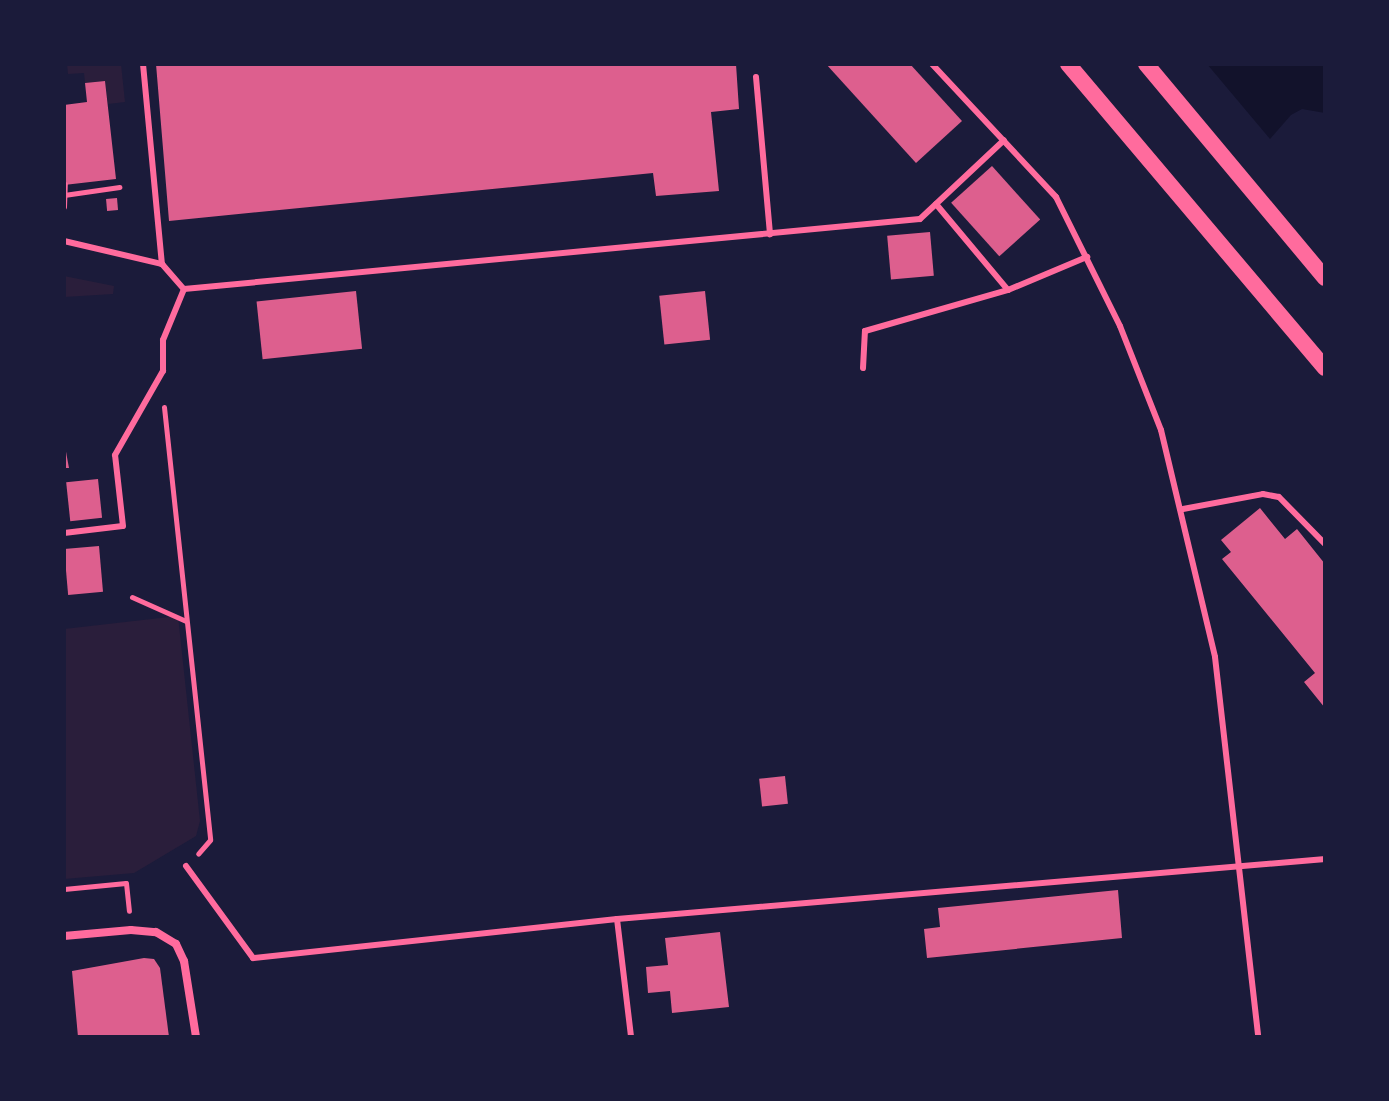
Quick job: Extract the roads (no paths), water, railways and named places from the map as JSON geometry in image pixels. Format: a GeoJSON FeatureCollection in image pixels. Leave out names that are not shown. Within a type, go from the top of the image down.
{"type":"FeatureCollection","features":[{"type":"Feature","properties":{"kind":"main road"},"geometry":{"type":"LineString","coordinates":[[1068,64],[1325,368]]}},
{"type":"Feature","properties":{"kind":"main road"},"geometry":{"type":"LineString","coordinates":[[1146,64],[1325,278]]}},
{"type":"Feature","properties":{"kind":"street"},"geometry":{"type":"LineString","coordinates":[[64,936],[131,930],[156,932],[176,944],[184,961],[196,1037]]}},
{"type":"Feature","properties":{"kind":"lane"},"geometry":{"type":"LineString","coordinates":[[143,64],[162,264]]}},
{"type":"Feature","properties":{"kind":"lane"},"geometry":{"type":"LineString","coordinates":[[932,64],[1056,197],[1087,257],[1161,430],[1183,509],[1215,657],[1258,1037]]}},
{"type":"Feature","properties":{"kind":"lane"},"geometry":{"type":"LineString","coordinates":[[756,77],[770,234]]}},
{"type":"Feature","properties":{"kind":"lane"},"geometry":{"type":"LineString","coordinates":[[184,289],[920,219],[1004,140]]}},
{"type":"Feature","properties":{"kind":"lane"},"geometry":{"type":"LineString","coordinates":[[936,204],[1008,290]]}},
{"type":"Feature","properties":{"kind":"lane"},"geometry":{"type":"LineString","coordinates":[[64,241],[162,264],[184,289]]}},
{"type":"Feature","properties":{"kind":"lane"},"geometry":{"type":"LineString","coordinates":[[863,368],[865,331],[1008,290],[1087,257]]}},
{"type":"Feature","properties":{"kind":"lane"},"geometry":{"type":"LineString","coordinates":[[64,533],[123,526],[115,455],[163,371],[163,340],[184,289]]}},
{"type":"Feature","properties":{"kind":"lane"},"geometry":{"type":"LineString","coordinates":[[1183,509],[1263,494],[1279,497],[1325,544]]}},
{"type":"Feature","properties":{"kind":"lane"},"geometry":{"type":"LineString","coordinates":[[186,866],[253,958],[617,919],[1325,859]]}},
{"type":"Feature","properties":{"kind":"lane"},"geometry":{"type":"LineString","coordinates":[[617,919],[631,1037]]}}]}
